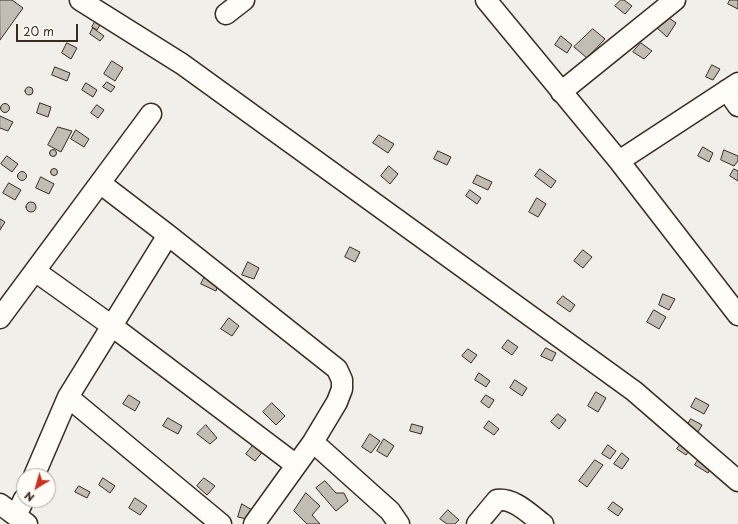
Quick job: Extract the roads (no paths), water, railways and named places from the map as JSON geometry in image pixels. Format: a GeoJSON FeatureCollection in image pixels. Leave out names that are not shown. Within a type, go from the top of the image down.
{"type":"FeatureCollection","features":[{"type":"Feature","properties":{"kind":"street"},"geometry":{"type":"LineString","coordinates":[[80,0],[182,64],[634,391],[738,481]]}},
{"type":"Feature","properties":{"kind":"street"},"geometry":{"type":"LineString","coordinates":[[226,14],[244,0]]}},
{"type":"Feature","properties":{"kind":"street"},"geometry":{"type":"LineString","coordinates":[[561,92],[675,0]]}},
{"type":"Feature","properties":{"kind":"street"},"geometry":{"type":"LineString","coordinates":[[496,3],[561,92],[619,161],[738,315]]}},
{"type":"Feature","properties":{"kind":"street"},"geometry":{"type":"LineString","coordinates":[[619,161],[734,93]]}},
{"type":"Feature","properties":{"kind":"street"},"geometry":{"type":"LineString","coordinates":[[0,318],[151,114]]}},
{"type":"Feature","properties":{"kind":"street"},"geometry":{"type":"LineString","coordinates":[[100,183],[337,369],[342,380],[342,389],[337,402],[313,442],[254,524]]}},
{"type":"Feature","properties":{"kind":"street"},"geometry":{"type":"LineString","coordinates":[[37,468],[68,397],[168,235]]}},
{"type":"Feature","properties":{"kind":"street"},"geometry":{"type":"LineString","coordinates":[[35,271],[112,326],[296,465]]}},
{"type":"Feature","properties":{"kind":"street"},"geometry":{"type":"LineString","coordinates":[[68,397],[221,524]]}},
{"type":"Feature","properties":{"kind":"street"},"geometry":{"type":"LineString","coordinates":[[313,442],[390,511],[399,524]]}},
{"type":"Feature","properties":{"kind":"street"},"geometry":{"type":"LineString","coordinates":[[477,524],[497,500],[506,499],[543,524]]}},
{"type":"Feature","properties":{"kind":"street"},"geometry":{"type":"LineString","coordinates":[[0,504],[22,513]]}}]}
